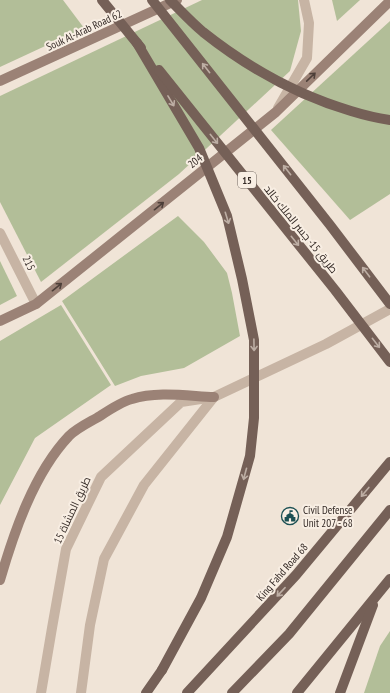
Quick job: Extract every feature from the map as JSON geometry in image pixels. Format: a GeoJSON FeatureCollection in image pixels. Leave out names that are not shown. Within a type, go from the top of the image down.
{"type":"FeatureCollection","features":[{"type":"Feature","properties":{"kind":"main road","name":"طريق 15- جسر الملك خالد"},"geometry":{"type":"LineString","coordinates":[[102,0],[335,290],[390,362]]}},
{"type":"Feature","properties":{"kind":"main road"},"geometry":{"type":"LineString","coordinates":[[152,0],[330,225],[390,304]]}},
{"type":"Feature","properties":{"kind":"main road"},"geometry":{"type":"LineString","coordinates":[[170,0],[202,31],[240,58],[278,82],[334,106],[377,118],[390,120]]}},
{"type":"Feature","properties":{"kind":"main road","name":"Souk Al-Arab Road 62"},"geometry":{"type":"LineString","coordinates":[[0,81],[177,0]]}},
{"type":"Feature","properties":{"kind":"main road","name":"204"},"geometry":{"type":"LineString","coordinates":[[0,321],[36,304],[276,112],[390,1]]}},
{"type":"Feature","properties":{"kind":"main road"},"geometry":{"type":"LineString","coordinates":[[137,43],[199,148],[227,216],[242,279],[254,340],[254,418],[250,456],[229,530],[201,598],[162,670],[146,693]]}},
{"type":"Feature","properties":{"kind":"main road"},"geometry":{"type":"LineString","coordinates":[[0,580],[11,543],[29,498],[48,463],[70,435],[131,399],[164,394],[214,397]]}},
{"type":"Feature","properties":{"kind":"main road","name":"King Fahd Road 68"},"geometry":{"type":"LineString","coordinates":[[187,693],[296,575],[390,462]]}},
{"type":"Feature","properties":{"kind":"main road"},"geometry":{"type":"LineString","coordinates":[[232,693],[289,634],[390,510]]}},
{"type":"Feature","properties":{"kind":"main road"},"geometry":{"type":"LineString","coordinates":[[297,693],[390,579]]}},
{"type":"Feature","properties":{"kind":"main road"},"geometry":{"type":"LineString","coordinates":[[340,693],[376,596]]}},
{"type":"Feature","properties":{"kind":"street"},"geometry":{"type":"LineString","coordinates":[[276,112],[307,58],[309,23],[304,0]]}},
{"type":"Feature","properties":{"kind":"street","name":"215"},"geometry":{"type":"LineString","coordinates":[[0,233],[36,304]]}},
{"type":"Feature","properties":{"kind":"street","name":"طريق المشاة 15"},"geometry":{"type":"LineString","coordinates":[[41,693],[66,549],[101,477],[181,402],[214,397],[326,344],[390,309]]}},
{"type":"Feature","properties":{"kind":"street","name":"طريق المشاة 15"},"geometry":{"type":"LineString","coordinates":[[81,693],[90,625],[104,559],[144,485],[214,397]]}},
{"type":"Feature","properties":{"kind":"green space"},"geometry":{"type":"Polygon","coordinates":[[[0,0],[63,0],[84,28],[0,67],[0,0]]]}},
{"type":"Feature","properties":{"kind":"green space"},"geometry":{"type":"Polygon","coordinates":[[[202,0],[298,0],[301,31],[290,71],[179,174],[41,282],[0,202],[0,96],[202,0]]]}},
{"type":"Feature","properties":{"kind":"green space"},"geometry":{"type":"Polygon","coordinates":[[[332,0],[360,0],[337,21],[332,0]]]}},
{"type":"Feature","properties":{"kind":"green space"},"geometry":{"type":"Polygon","coordinates":[[[390,21],[390,194],[350,220],[271,130],[390,21]]]}},
{"type":"Feature","properties":{"kind":"green space"},"geometry":{"type":"Polygon","coordinates":[[[178,216],[204,242],[227,273],[240,336],[184,368],[141,376],[115,386],[62,301],[178,216]]]}},
{"type":"Feature","properties":{"kind":"green space"},"geometry":{"type":"Polygon","coordinates":[[[0,261],[17,296],[0,305],[0,261]]]}},
{"type":"Feature","properties":{"kind":"green space"},"geometry":{"type":"Polygon","coordinates":[[[61,305],[111,385],[35,438],[0,505],[0,341],[61,305]]]}},
{"type":"Feature","properties":{"kind":"green space"},"geometry":{"type":"Polygon","coordinates":[[[390,631],[390,693],[364,693],[380,646],[390,631]]]}},
{"type":"Feature","properties":{"kind":"place","name":"Civil Defense Unit 207 - 68"},"geometry":{"type":"Point","coordinates":[290,516]}}]}
